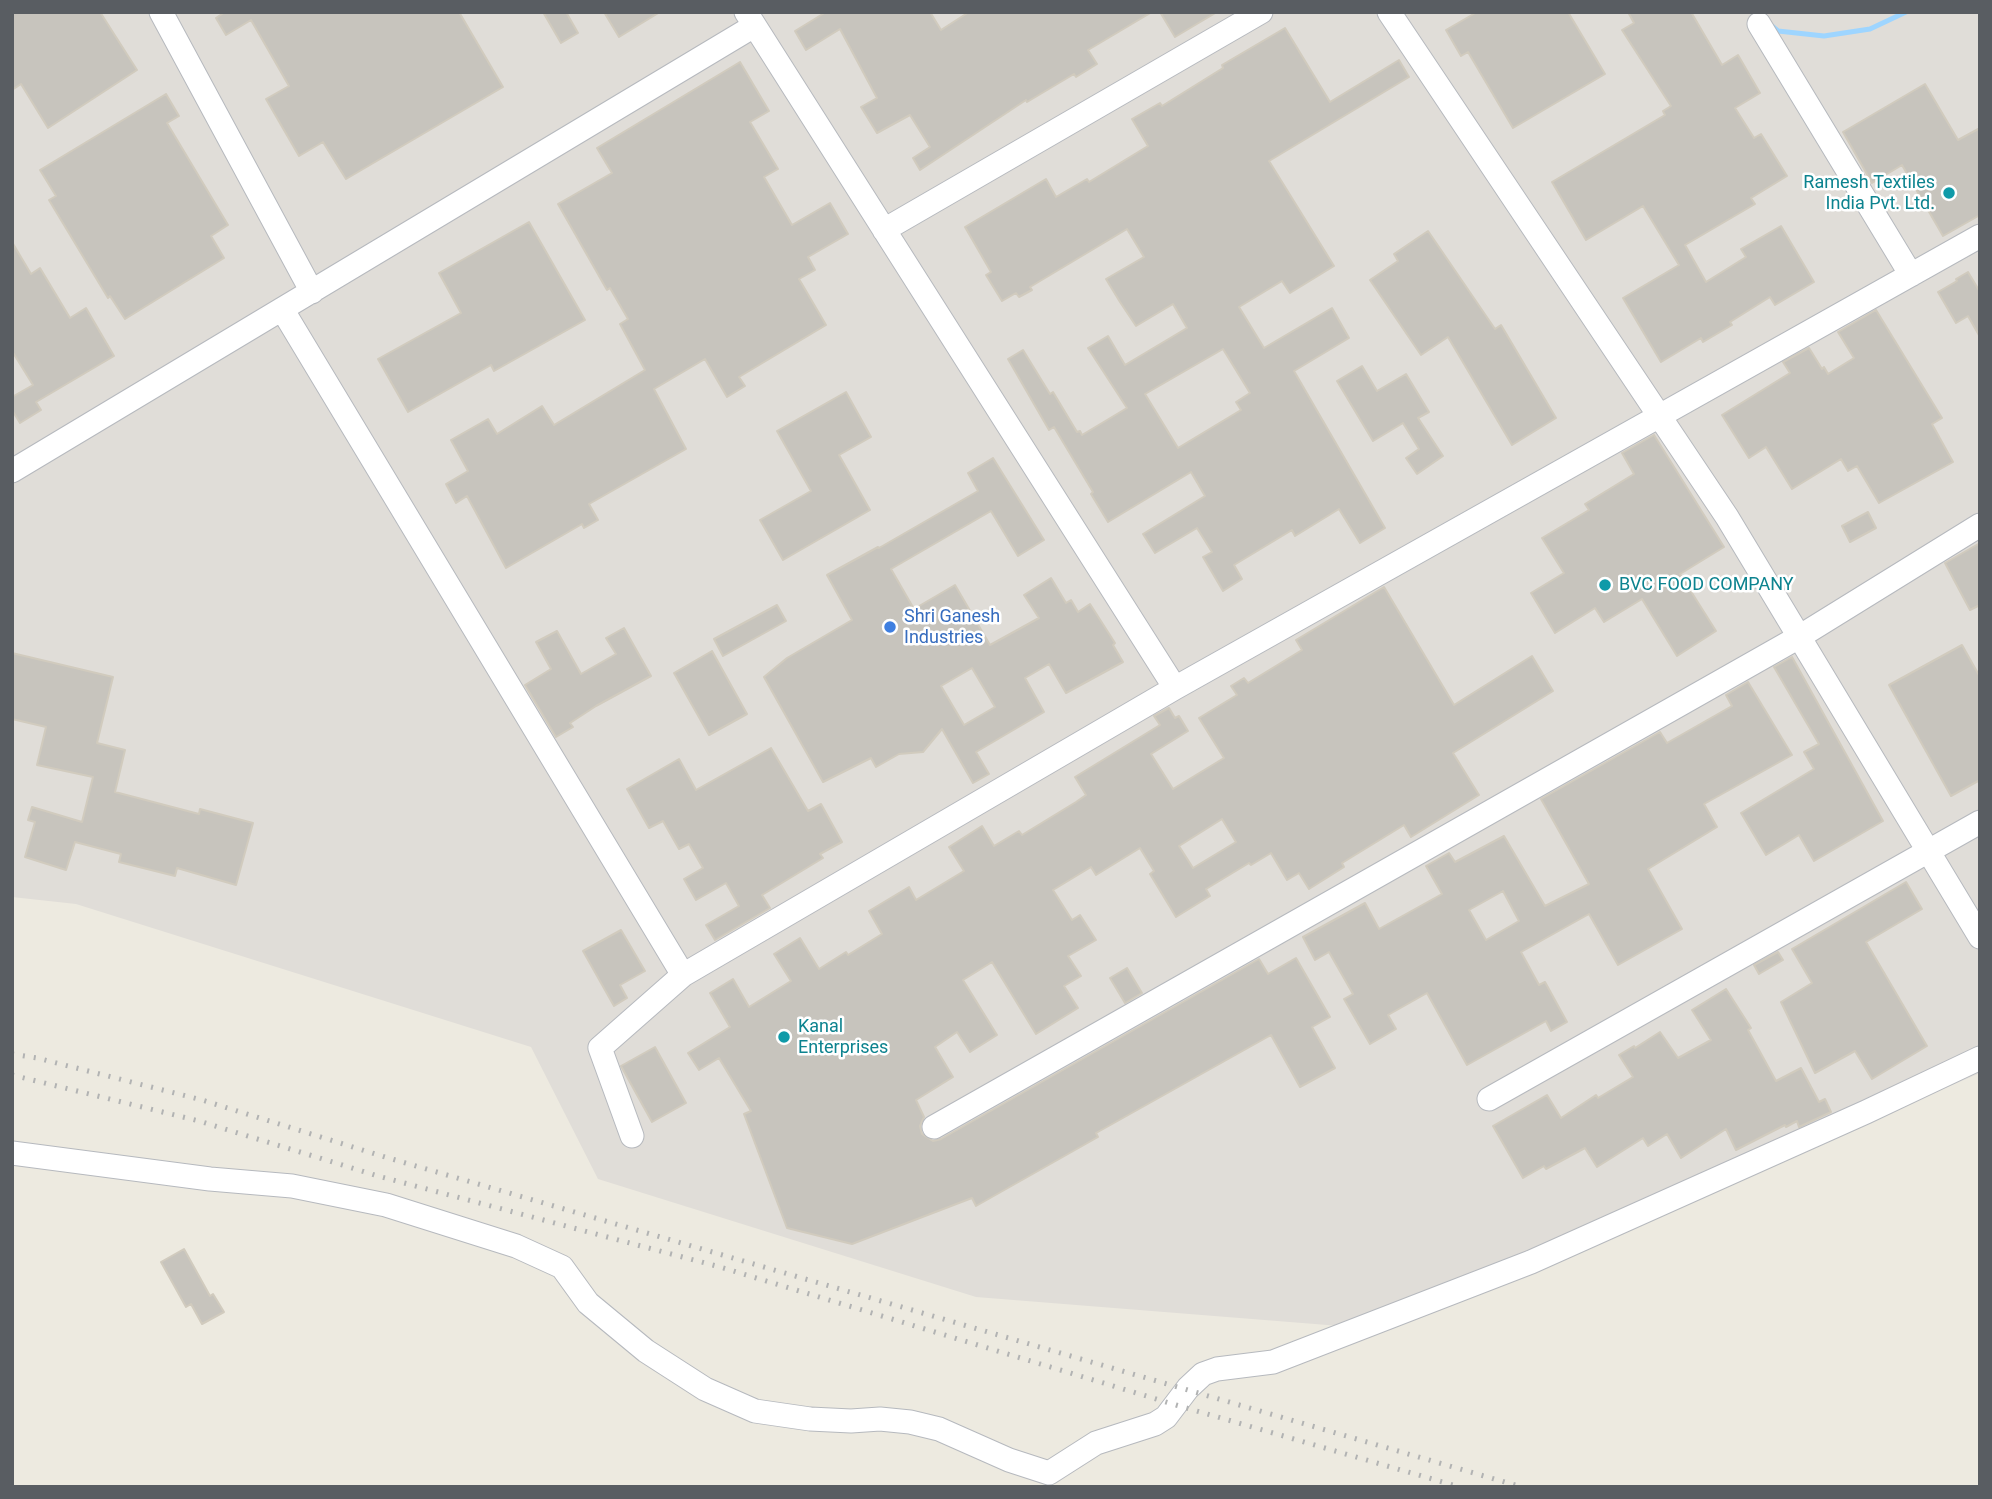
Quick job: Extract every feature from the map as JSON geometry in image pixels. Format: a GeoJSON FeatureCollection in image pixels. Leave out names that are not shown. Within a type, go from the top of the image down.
{"type":"FeatureCollection","features":[{"type":"Feature","properties":{"kind":"street"},"geometry":{"type":"LineString","coordinates":[[161,12],[312,292]]}},
{"type":"Feature","properties":{"kind":"street"},"geometry":{"type":"LineString","coordinates":[[884,230],[1261,12]]}},
{"type":"Feature","properties":{"kind":"street"},"geometry":{"type":"LineString","coordinates":[[1389,12],[1727,517],[1980,937]]}},
{"type":"Feature","properties":{"kind":"street"},"geometry":{"type":"LineString","coordinates":[[12,471],[312,292],[750,19],[1175,688]]}},
{"type":"Feature","properties":{"kind":"street"},"geometry":{"type":"LineString","coordinates":[[1759,24],[1911,275]]}},
{"type":"Feature","properties":{"kind":"street"},"geometry":{"type":"LineString","coordinates":[[632,1136],[600,1048],[683,975],[1175,688],[1980,236]]}},
{"type":"Feature","properties":{"kind":"street"},"geometry":{"type":"LineString","coordinates":[[282,309],[683,975]]}},
{"type":"Feature","properties":{"kind":"street"},"geometry":{"type":"LineString","coordinates":[[934,1127],[1799,636],[1980,525]]}},
{"type":"Feature","properties":{"kind":"street"},"geometry":{"type":"LineString","coordinates":[[1489,1099],[1980,822]]}},
{"type":"Feature","properties":{"kind":"street"},"geometry":{"type":"LineString","coordinates":[[12,1153],[210,1179],[292,1186],[386,1205],[516,1246],[562,1267],[588,1303],[646,1351],[705,1389],[754,1411],[851,1422],[880,1419],[910,1422],[939,1429],[1009,1460],[1049,1473],[1096,1443],[1156,1424],[1166,1418],[1188,1388],[1203,1374],[1217,1369],[1273,1363],[1531,1262],[1980,1058]]}},
{"type":"Feature","properties":{"kind":"shaded area"},"geometry":{"type":"Polygon","coordinates":[[[12,12],[1980,12],[1980,1073],[1390,1330],[976,1297],[598,1179],[531,1047],[76,904],[12,897],[12,12]]]}},
{"type":"Feature","properties":{"kind":"building"},"geometry":{"type":"Polygon","coordinates":[[[12,12],[100,12],[137,70],[48,128],[21,84],[12,90],[12,12]]]}},
{"type":"Feature","properties":{"kind":"building"},"geometry":{"type":"Polygon","coordinates":[[[225,12],[459,12],[503,87],[346,179],[323,142],[299,156],[266,99],[289,86],[251,20],[226,35],[216,18],[225,12]]]}},
{"type":"Feature","properties":{"kind":"building"},"geometry":{"type":"Polygon","coordinates":[[[543,12],[566,12],[578,33],[561,43],[543,12]]]}},
{"type":"Feature","properties":{"kind":"building"},"geometry":{"type":"Polygon","coordinates":[[[604,12],[660,12],[619,37],[604,12]]]}},
{"type":"Feature","properties":{"kind":"building"},"geometry":{"type":"Polygon","coordinates":[[[826,12],[930,12],[941,30],[969,12],[1152,12],[1088,50],[1097,64],[1076,77],[1074,74],[1027,102],[1026,100],[920,170],[913,158],[930,147],[910,115],[877,133],[861,107],[877,98],[840,29],[806,50],[795,31],[826,12]]]}},
{"type":"Feature","properties":{"kind":"building"},"geometry":{"type":"Polygon","coordinates":[[[1160,12],[1217,12],[1175,37],[1160,12]]]}},
{"type":"Feature","properties":{"kind":"building"},"geometry":{"type":"Polygon","coordinates":[[[1477,12],[1568,12],[1605,74],[1513,128],[1468,52],[1461,56],[1446,30],[1477,12]]]}},
{"type":"Feature","properties":{"kind":"building"},"geometry":{"type":"Polygon","coordinates":[[[1628,12],[1691,12],[1722,65],[1738,55],[1760,93],[1735,108],[1754,138],[1761,134],[1787,176],[1751,198],[1755,204],[1685,245],[1706,282],[1746,257],[1741,249],[1781,226],[1814,282],[1775,305],[1770,297],[1730,322],[1732,325],[1703,342],[1701,338],[1661,362],[1623,298],[1679,265],[1643,206],[1586,240],[1552,182],[1665,115],[1663,111],[1671,106],[1622,30],[1634,23],[1628,12]]]}},
{"type":"Feature","properties":{"kind":"building"},"geometry":{"type":"Polygon","coordinates":[[[1285,28],[1330,102],[1399,60],[1409,77],[1269,161],[1334,266],[1290,293],[1282,281],[1239,307],[1264,348],[1332,308],[1349,338],[1294,371],[1385,528],[1360,543],[1339,509],[1295,536],[1292,530],[1234,565],[1242,579],[1223,591],[1203,557],[1212,552],[1197,528],[1155,553],[1143,534],[1205,496],[1191,472],[1108,522],[1054,427],[1049,430],[1008,359],[1023,350],[1050,394],[1053,392],[1077,432],[1080,431],[1082,435],[1127,408],[1088,348],[1108,336],[1125,365],[1187,328],[1173,304],[1136,326],[1106,279],[1144,257],[1127,229],[1030,287],[1032,290],[1019,297],[1016,293],[1002,301],[986,275],[991,272],[965,227],[1046,179],[1056,197],[1087,179],[1089,182],[1148,146],[1132,119],[1160,103],[1162,106],[1223,68],[1222,65],[1285,28]],[[1223,349],[1145,394],[1178,448],[1241,410],[1236,402],[1250,393],[1223,349]]]}},
{"type":"Feature","properties":{"kind":"building"},"geometry":{"type":"Polygon","coordinates":[[[740,62],[769,111],[750,122],[778,169],[764,177],[792,225],[830,203],[848,234],[808,257],[815,270],[799,279],[826,325],[739,377],[745,386],[727,397],[705,359],[654,389],[686,449],[589,504],[598,520],[584,528],[582,524],[506,568],[467,496],[456,503],[446,484],[468,471],[451,440],[488,419],[497,434],[542,406],[554,425],[645,370],[620,324],[628,319],[610,288],[607,290],[558,204],[612,173],[597,148],[740,62]]]}},
{"type":"Feature","properties":{"kind":"building"},"geometry":{"type":"Polygon","coordinates":[[[1925,84],[1958,140],[1980,128],[1980,215],[1943,236],[1902,165],[1872,183],[1843,132],[1925,84]]]}},
{"type":"Feature","properties":{"kind":"building"},"geometry":{"type":"Polygon","coordinates":[[[166,94],[179,116],[167,123],[228,225],[211,236],[224,258],[125,319],[110,296],[108,298],[49,200],[56,196],[40,170],[166,94]]]}},
{"type":"Feature","properties":{"kind":"building"},"geometry":{"type":"Polygon","coordinates":[[[529,222],[585,320],[494,371],[491,365],[408,412],[378,359],[461,313],[439,273],[529,222]]]}},
{"type":"Feature","properties":{"kind":"building"},"geometry":{"type":"Polygon","coordinates":[[[1428,231],[1495,329],[1501,325],[1556,418],[1512,445],[1448,337],[1421,355],[1370,280],[1398,261],[1394,254],[1428,231]]]}},
{"type":"Feature","properties":{"kind":"building"},"geometry":{"type":"Polygon","coordinates":[[[12,242],[31,274],[40,268],[70,318],[86,308],[114,356],[36,402],[41,410],[20,423],[12,410],[12,397],[33,385],[12,351],[12,242]]]}},
{"type":"Feature","properties":{"kind":"building"},"geometry":{"type":"Polygon","coordinates":[[[1968,272],[1980,292],[1980,337],[1968,316],[1956,323],[1938,292],[1968,272]]]}},
{"type":"Feature","properties":{"kind":"building"},"geometry":{"type":"Polygon","coordinates":[[[1876,310],[1942,418],[1932,424],[1953,462],[1879,503],[1857,466],[1848,471],[1841,459],[1792,489],[1766,447],[1749,458],[1722,415],[1790,373],[1783,362],[1809,348],[1828,374],[1854,358],[1838,332],[1876,310]]]}},
{"type":"Feature","properties":{"kind":"building"},"geometry":{"type":"Polygon","coordinates":[[[1362,366],[1377,391],[1406,374],[1429,412],[1418,418],[1443,456],[1417,474],[1406,458],[1419,449],[1403,423],[1373,441],[1337,381],[1362,366]]]}},
{"type":"Feature","properties":{"kind":"building"},"geometry":{"type":"Polygon","coordinates":[[[846,392],[871,437],[839,455],[870,510],[783,560],[760,520],[811,491],[777,431],[846,392]]]}},
{"type":"Feature","properties":{"kind":"building"},"geometry":{"type":"Polygon","coordinates":[[[1654,435],[1724,547],[1680,574],[1716,631],[1677,656],[1642,599],[1604,622],[1595,608],[1555,633],[1531,593],[1564,573],[1542,538],[1589,510],[1585,504],[1634,474],[1622,453],[1654,435]]]}},
{"type":"Feature","properties":{"kind":"building"},"geometry":{"type":"Polygon","coordinates":[[[993,458],[1044,540],[1018,556],[991,511],[891,569],[914,609],[955,585],[990,645],[1039,618],[1024,595],[1051,578],[1066,603],[1071,600],[1078,612],[1090,604],[1115,643],[1113,645],[1123,662],[1066,693],[1049,664],[1025,678],[1044,712],[976,752],[989,774],[973,783],[942,729],[923,752],[899,754],[876,767],[871,758],[823,782],[764,677],[787,658],[852,620],[827,575],[978,491],[968,473],[993,458]],[[972,668],[941,686],[964,725],[995,707],[972,668]]]}},
{"type":"Feature","properties":{"kind":"building"},"geometry":{"type":"Polygon","coordinates":[[[1868,512],[1876,528],[1850,542],[1842,526],[1868,512]]]}},
{"type":"Feature","properties":{"kind":"building"},"geometry":{"type":"Polygon","coordinates":[[[1980,543],[1980,605],[1970,610],[1945,563],[1980,543]]]}},
{"type":"Feature","properties":{"kind":"building"},"geometry":{"type":"Polygon","coordinates":[[[1384,587],[1454,705],[1532,656],[1553,691],[1453,753],[1479,795],[1411,837],[1404,825],[1342,863],[1344,867],[1309,889],[1299,873],[1287,880],[1271,853],[1206,889],[1210,896],[1176,917],[1150,874],[1154,871],[1140,848],[1096,875],[1091,867],[1053,890],[1072,920],[1080,915],[1096,940],[1068,956],[1081,976],[1064,986],[1078,1008],[1036,1034],[992,962],[963,980],[997,1035],[970,1052],[957,1032],[935,1047],[953,1077],[916,1100],[924,1117],[920,1126],[922,1134],[933,1141],[941,1139],[1259,959],[1268,974],[1296,958],[1330,1017],[1312,1027],[1335,1068],[1300,1087],[1271,1035],[1096,1133],[1098,1137],[976,1206],[972,1198],[852,1244],[787,1228],[744,1114],[751,1111],[719,1058],[699,1070],[688,1053],[730,1027],[710,993],[733,979],[749,1007],[791,981],[774,954],[800,938],[819,969],[882,934],[869,911],[909,887],[916,900],[964,871],[949,847],[982,826],[994,846],[1019,831],[1022,835],[1076,802],[1086,795],[1075,777],[1160,725],[1154,716],[1169,708],[1175,718],[1179,716],[1188,731],[1151,754],[1173,789],[1224,758],[1199,718],[1237,695],[1231,686],[1244,678],[1248,683],[1302,650],[1296,640],[1384,587]],[[1222,819],[1179,846],[1193,868],[1236,842],[1222,819]]]}},
{"type":"Feature","properties":{"kind":"building"},"geometry":{"type":"Polygon","coordinates":[[[777,605],[786,621],[723,656],[714,639],[777,605]]]}},
{"type":"Feature","properties":{"kind":"building"},"geometry":{"type":"Polygon","coordinates":[[[624,628],[651,676],[596,706],[570,723],[573,727],[556,737],[525,685],[551,669],[536,642],[557,631],[581,674],[616,654],[606,638],[624,628]]]}},
{"type":"Feature","properties":{"kind":"building"},"geometry":{"type":"Polygon","coordinates":[[[1962,645],[1980,677],[1980,780],[1951,796],[1889,685],[1962,645]]]}},
{"type":"Feature","properties":{"kind":"building"},"geometry":{"type":"Polygon","coordinates":[[[712,651],[747,714],[709,735],[674,673],[712,651]]]}},
{"type":"Feature","properties":{"kind":"building"},"geometry":{"type":"Polygon","coordinates":[[[12,653],[113,677],[97,743],[125,750],[115,792],[199,814],[200,809],[253,823],[236,885],[177,868],[175,876],[119,862],[121,854],[75,842],[66,870],[25,857],[35,822],[28,820],[32,807],[82,822],[93,777],[37,765],[46,727],[12,719],[12,653]]]}},
{"type":"Feature","properties":{"kind":"building"},"geometry":{"type":"Polygon","coordinates":[[[1792,657],[1883,821],[1814,861],[1799,835],[1766,855],[1741,813],[1814,769],[1804,752],[1819,744],[1774,667],[1792,657]]]}},
{"type":"Feature","properties":{"kind":"building"},"geometry":{"type":"Polygon","coordinates":[[[1748,682],[1792,755],[1704,804],[1717,827],[1648,869],[1682,929],[1618,965],[1589,914],[1521,952],[1539,985],[1545,982],[1567,1022],[1551,1031],[1546,1021],[1467,1065],[1427,993],[1388,1015],[1396,1029],[1370,1044],[1344,999],[1353,994],[1329,952],[1315,960],[1303,937],[1365,903],[1379,929],[1442,894],[1426,866],[1449,853],[1455,862],[1504,836],[1545,906],[1589,884],[1541,799],[1660,732],[1667,743],[1732,706],[1726,695],[1748,682]],[[1503,891],[1469,910],[1486,940],[1519,921],[1503,891]]]}},
{"type":"Feature","properties":{"kind":"building"},"geometry":{"type":"Polygon","coordinates":[[[771,748],[808,811],[821,804],[842,842],[820,854],[823,858],[762,895],[770,908],[715,940],[706,925],[739,906],[726,883],[696,900],[684,879],[703,868],[689,844],[679,849],[663,821],[649,828],[627,789],[679,759],[696,790],[771,748]]]}},
{"type":"Feature","properties":{"kind":"building"},"geometry":{"type":"Polygon","coordinates":[[[1906,882],[1922,909],[1866,942],[1927,1046],[1872,1079],[1855,1051],[1815,1073],[1781,1002],[1812,983],[1792,949],[1906,882]]]}},
{"type":"Feature","properties":{"kind":"building"},"geometry":{"type":"Polygon","coordinates":[[[621,930],[645,971],[620,985],[627,998],[614,1006],[583,951],[621,930]]]}},
{"type":"Feature","properties":{"kind":"building"},"geometry":{"type":"Polygon","coordinates":[[[1778,952],[1783,960],[1759,974],[1754,965],[1778,952]]]}},
{"type":"Feature","properties":{"kind":"building"},"geometry":{"type":"Polygon","coordinates":[[[1127,968],[1142,993],[1125,1003],[1110,978],[1127,968]]]}},
{"type":"Feature","properties":{"kind":"building"},"geometry":{"type":"Polygon","coordinates":[[[1726,989],[1751,1028],[1748,1030],[1776,1081],[1801,1068],[1819,1102],[1825,1099],[1831,1112],[1799,1127],[1797,1121],[1786,1127],[1785,1125],[1736,1150],[1726,1129],[1681,1158],[1667,1134],[1648,1146],[1643,1138],[1597,1167],[1585,1148],[1523,1178],[1493,1126],[1547,1095],[1561,1118],[1596,1095],[1598,1098],[1633,1077],[1619,1055],[1660,1032],[1678,1058],[1711,1040],[1692,1010],[1726,989]]]}},
{"type":"Feature","properties":{"kind":"building"},"geometry":{"type":"Polygon","coordinates":[[[655,1047],[686,1103],[652,1122],[621,1066],[655,1047]]]}},
{"type":"Feature","properties":{"kind":"building"},"geometry":{"type":"Polygon","coordinates":[[[184,1249],[210,1296],[213,1294],[224,1312],[202,1324],[191,1304],[186,1307],[161,1262],[184,1249]]]}},
{"type":"Feature","properties":{"kind":"waterway"},"geometry":{"type":"LineString","coordinates":[[1772,26],[1778,31],[1824,36],[1870,29],[1906,12]]}},
{"type":"Feature","properties":{"kind":"railway"},"geometry":{"type":"LineString","coordinates":[[12,1054],[202,1100],[385,1157],[1522,1487]]}},
{"type":"Feature","properties":{"kind":"railway"},"geometry":{"type":"LineString","coordinates":[[12,1075],[199,1121],[378,1176],[720,1267],[1176,1405],[1460,1487]]}},
{"type":"Feature","properties":{"kind":"place","name":"Ramesh Textiles India Pvt. Ltd."},"geometry":{"type":"Point","coordinates":[1949,193]}},
{"type":"Feature","properties":{"kind":"place","name":"BVC FOOD COMPANY"},"geometry":{"type":"Point","coordinates":[1605,585]}},
{"type":"Feature","properties":{"kind":"place","name":"Shri Ganesh Industries"},"geometry":{"type":"Point","coordinates":[890,627]}},
{"type":"Feature","properties":{"kind":"place","name":"Kanal Enterprises"},"geometry":{"type":"Point","coordinates":[784,1037]}}]}
